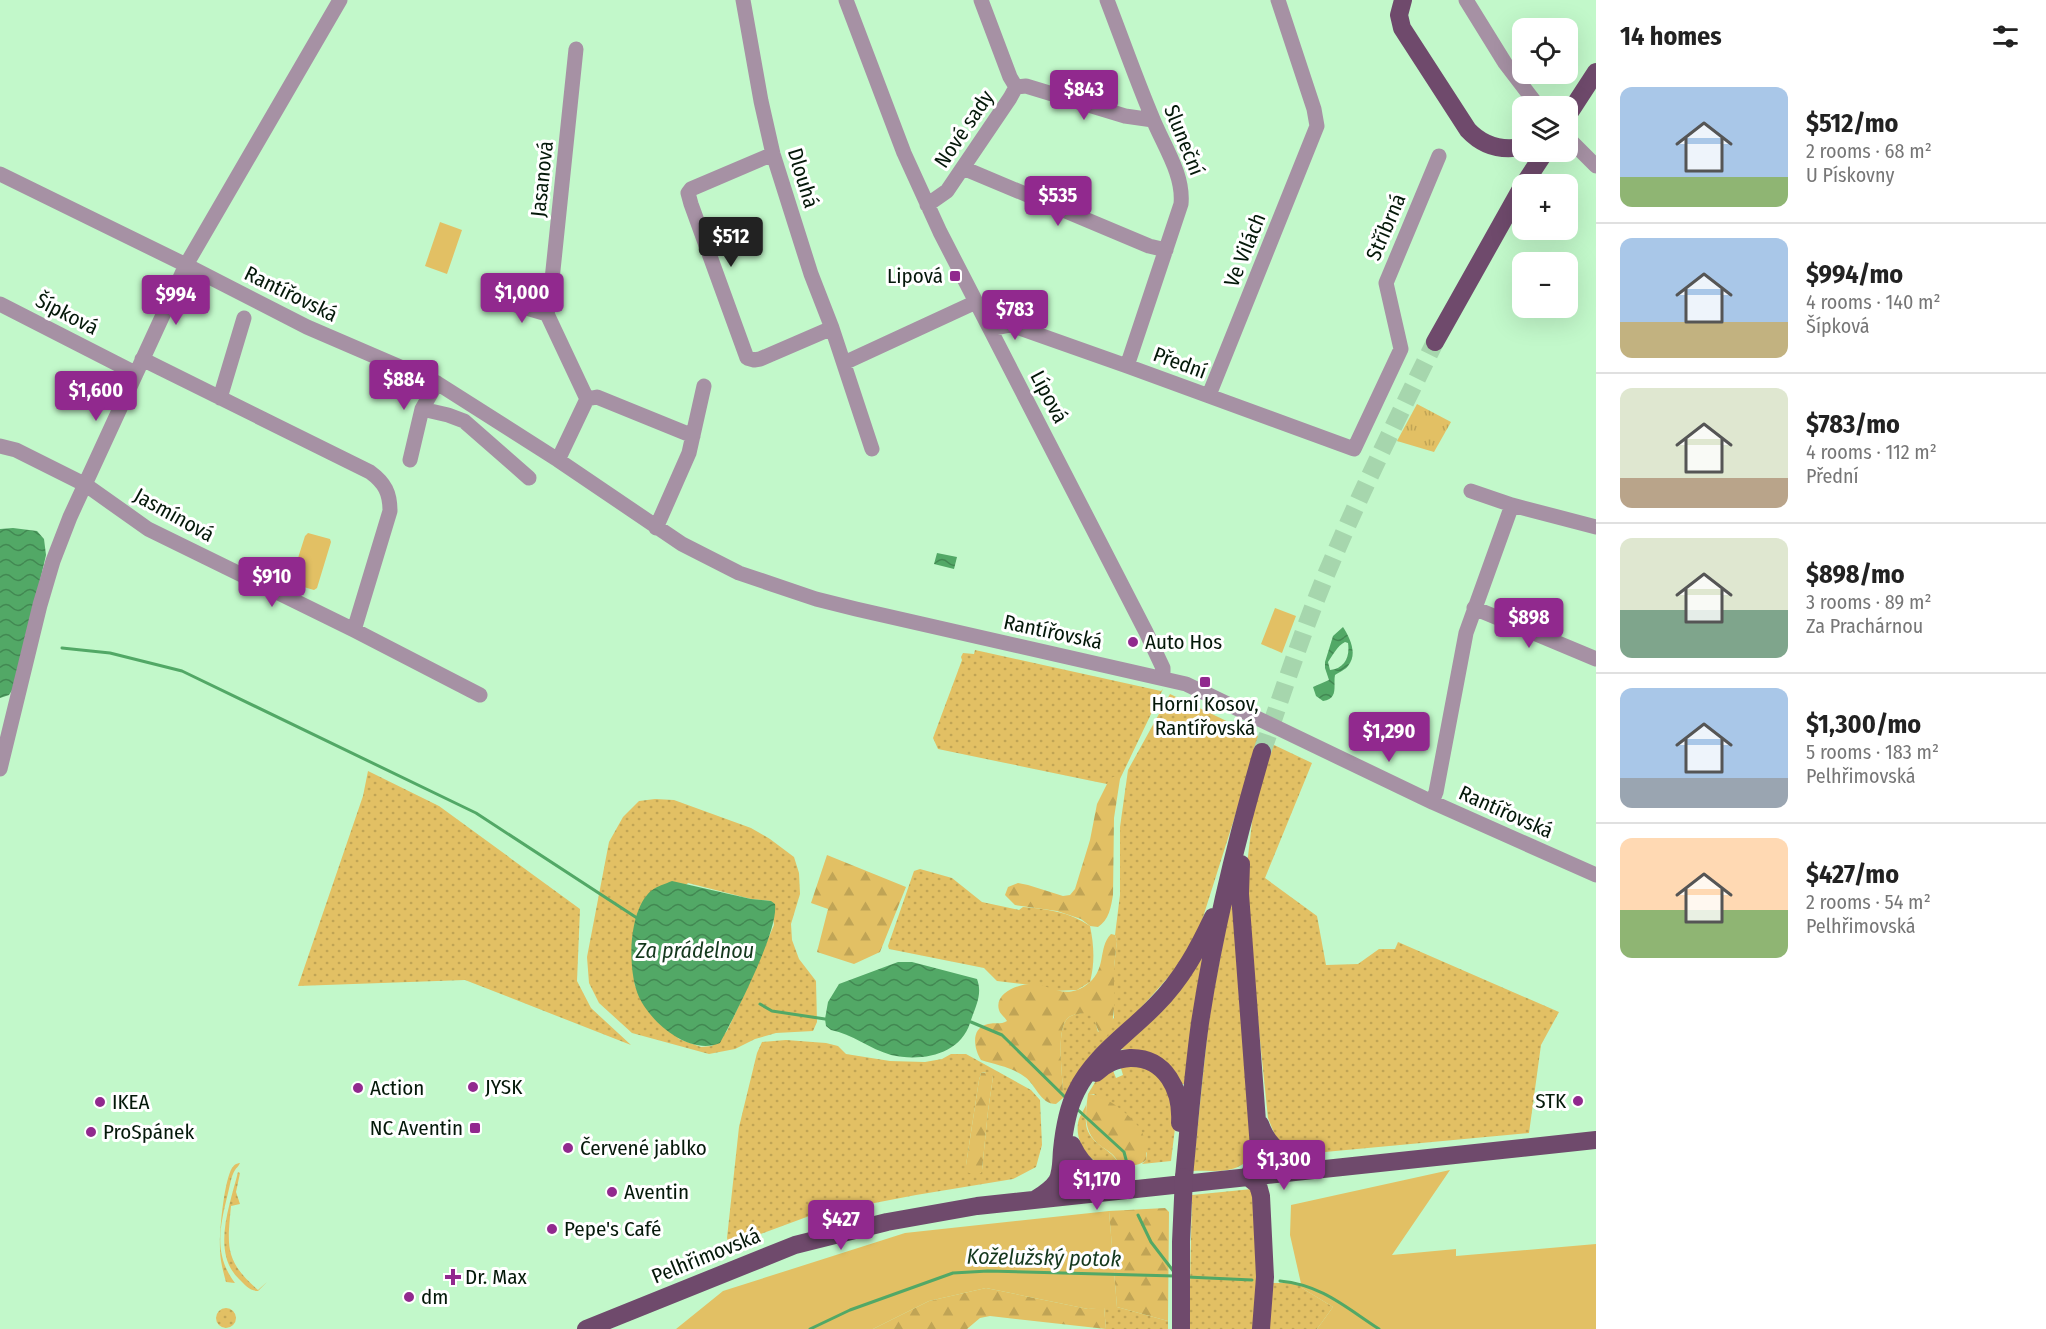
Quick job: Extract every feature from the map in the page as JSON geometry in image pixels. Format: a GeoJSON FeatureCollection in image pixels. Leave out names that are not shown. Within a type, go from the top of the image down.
{"type":"FeatureCollection","features":[{"type":"Feature","properties":{"kind":"main road"},"geometry":{"type":"LineString","coordinates":[[1403,0],[1399,15],[1402,28],[1468,130],[1475,137],[1493,147],[1512,148]]}},
{"type":"Feature","properties":{"kind":"main road"},"geometry":{"type":"LineString","coordinates":[[1573,96],[1596,66]]}},
{"type":"Feature","properties":{"kind":"main road"},"geometry":{"type":"LineString","coordinates":[[1578,100],[1596,72]]}},
{"type":"Feature","properties":{"kind":"main road"},"geometry":{"type":"LineString","coordinates":[[1435,342],[1512,206]]}},
{"type":"Feature","properties":{"kind":"main road"},"geometry":{"type":"LineString","coordinates":[[1184,1135],[1200,1022],[1227,888],[1248,801],[1263,752]]}},
{"type":"Feature","properties":{"kind":"main road"},"geometry":{"type":"LineString","coordinates":[[1248,801],[1242,846],[1240,894],[1258,1155],[1248,1177],[1255,1181],[1260,1190],[1263,1223],[1265,1292],[1261,1329]]}},
{"type":"Feature","properties":{"kind":"main road"},"geometry":{"type":"LineString","coordinates":[[1034,1200],[1050,1190],[1059,1176],[1072,1111],[1088,1072],[1176,982],[1192,960],[1227,888]]}},
{"type":"Feature","properties":{"kind":"main road"},"geometry":{"type":"LineString","coordinates":[[1080,1092],[1108,1063],[1127,1059],[1149,1061],[1167,1073],[1176,1088],[1184,1135],[1181,1329]]}},
{"type":"Feature","properties":{"kind":"main road"},"geometry":{"type":"LineString","coordinates":[[1067,1196],[1074,1178],[1072,1111]]}},
{"type":"Feature","properties":{"kind":"main road"},"geometry":{"type":"LineString","coordinates":[[1256,1113],[1263,1133],[1272,1146],[1285,1156],[1316,1170]]}},
{"type":"Feature","properties":{"kind":"main road","name":"Pelhřimovská"},"geometry":{"type":"LineString","coordinates":[[586,1329],[766,1256],[819,1238],[938,1211],[1152,1186],[1596,1140]]}},
{"type":"Feature","properties":{"kind":"main road"},"geometry":{"type":"LineString","coordinates":[[1072,1143],[1079,1159],[1087,1168],[1122,1190]]}},
{"type":"Feature","properties":{"kind":"main road"},"geometry":{"type":"LineString","coordinates":[[1263,1223],[1265,1204],[1272,1191],[1285,1182],[1316,1170]]}},
{"type":"Feature","properties":{"kind":"main road"},"geometry":{"type":"LineString","coordinates":[[1059,1176],[1067,1196]]}},
{"type":"Feature","properties":{"kind":"street"},"geometry":{"type":"LineString","coordinates":[[0,769],[39,605],[70,517],[186,265],[330,7],[340,0]]}},
{"type":"Feature","properties":{"kind":"street","name":"Dlouhá"},"geometry":{"type":"LineString","coordinates":[[743,0],[772,154],[872,449]]}},
{"type":"Feature","properties":{"kind":"street","name":"Lípová"},"geometry":{"type":"LineString","coordinates":[[846,0],[904,153],[927,205],[1146,632],[1163,668],[1163,677]]}},
{"type":"Feature","properties":{"kind":"street","name":"Nové sady"},"geometry":{"type":"LineString","coordinates":[[927,205],[947,191],[1016,87],[1010,77],[981,0]]}},
{"type":"Feature","properties":{"kind":"street","name":"Sluneční"},"geometry":{"type":"LineString","coordinates":[[1107,0],[1153,120],[1179,180],[1182,193],[1181,204],[1127,366]]}},
{"type":"Feature","properties":{"kind":"street","name":"Ve Vilách"},"geometry":{"type":"LineString","coordinates":[[1209,395],[1315,133],[1317,119],[1278,0]]}},
{"type":"Feature","properties":{"kind":"street"},"geometry":{"type":"LineString","coordinates":[[1466,0],[1494,48],[1530,96]]}},
{"type":"Feature","properties":{"kind":"street","name":"Jasanová"},"geometry":{"type":"LineString","coordinates":[[547,314],[576,49]]}},
{"type":"Feature","properties":{"kind":"street"},"geometry":{"type":"LineString","coordinates":[[1016,87],[1026,86],[1125,116],[1153,120]]}},
{"type":"Feature","properties":{"kind":"street"},"geometry":{"type":"LineString","coordinates":[[1578,148],[1593,163]]}},
{"type":"Feature","properties":{"kind":"street"},"geometry":{"type":"LineString","coordinates":[[772,154],[690,189],[688,193],[691,204],[747,358],[754,360],[760,358],[832,328]]}},
{"type":"Feature","properties":{"kind":"street","name":"Stříbrná"},"geometry":{"type":"LineString","coordinates":[[1354,449],[1401,349],[1386,283],[1439,156]]}},
{"type":"Feature","properties":{"kind":"street"},"geometry":{"type":"LineString","coordinates":[[963,168],[1149,246],[1166,250]]}},
{"type":"Feature","properties":{"kind":"street","name":"Rantířovská"},"geometry":{"type":"LineString","coordinates":[[0,174],[307,327],[437,383],[558,460],[656,528],[739,573],[816,599],[1163,677],[1205,692],[1432,802],[1596,875]]}},
{"type":"Feature","properties":{"kind":"street"},"geometry":{"type":"LineString","coordinates":[[506,302],[547,314],[587,399]]}},
{"type":"Feature","properties":{"kind":"street"},"geometry":{"type":"LineString","coordinates":[[844,363],[976,302]]}},
{"type":"Feature","properties":{"kind":"street","name":"Šípková"},"geometry":{"type":"LineString","coordinates":[[0,304],[139,366]]}},
{"type":"Feature","properties":{"kind":"street"},"geometry":{"type":"LineString","coordinates":[[220,398],[244,318]]}},
{"type":"Feature","properties":{"kind":"street","name":"Přední"},"geometry":{"type":"LineString","coordinates":[[990,329],[1011,325],[1354,449]]}},
{"type":"Feature","properties":{"kind":"street"},"geometry":{"type":"LineString","coordinates":[[139,366],[220,398],[379,478],[386,487],[390,511],[354,630]]}},
{"type":"Feature","properties":{"kind":"street"},"geometry":{"type":"LineString","coordinates":[[410,460],[422,409],[437,383]]}},
{"type":"Feature","properties":{"kind":"street"},"geometry":{"type":"LineString","coordinates":[[656,528],[689,453],[704,386]]}},
{"type":"Feature","properties":{"kind":"street"},"geometry":{"type":"LineString","coordinates":[[558,460],[587,399],[597,396],[693,436]]}},
{"type":"Feature","properties":{"kind":"street"},"geometry":{"type":"LineString","coordinates":[[422,409],[464,421],[529,478]]}},
{"type":"Feature","properties":{"kind":"street","name":"Jasmínová"},"geometry":{"type":"LineString","coordinates":[[0,446],[16,450],[86,485],[148,529],[480,695]]}},
{"type":"Feature","properties":{"kind":"street"},"geometry":{"type":"LineString","coordinates":[[1471,491],[1512,505],[1596,527]]}},
{"type":"Feature","properties":{"kind":"street"},"geometry":{"type":"LineString","coordinates":[[1432,802],[1436,792],[1466,633],[1512,505]]}},
{"type":"Feature","properties":{"kind":"street"},"geometry":{"type":"LineString","coordinates":[[1474,608],[1596,659]]}},
{"type":"Feature","properties":{"kind":"green space"},"geometry":{"type":"Polygon","coordinates":[[[440,222],[462,230],[447,274],[425,266],[440,222]]]}},
{"type":"Feature","properties":{"kind":"green space"},"geometry":{"type":"Polygon","coordinates":[[[1417,404],[1451,422],[1434,452],[1397,441],[1417,404]]]}},
{"type":"Feature","properties":{"kind":"green space"},"geometry":{"type":"Polygon","coordinates":[[[308,533],[330,539],[331,542],[317,588],[314,590],[293,584],[291,580],[305,536],[308,533]]]}},
{"type":"Feature","properties":{"kind":"green space"},"geometry":{"type":"Polygon","coordinates":[[[1275,608],[1296,616],[1282,653],[1261,644],[1275,608]]]}},
{"type":"Feature","properties":{"kind":"green space"},"geometry":{"type":"Polygon","coordinates":[[[975,650],[1161,691],[1163,689],[1120,779],[1112,785],[938,749],[933,738],[962,660],[961,657],[963,653],[974,654],[975,650]]]}},
{"type":"Feature","properties":{"kind":"green space"},"geometry":{"type":"Polygon","coordinates":[[[1170,694],[1260,737],[1198,933],[1180,964],[1083,1069],[1063,1098],[1061,1043],[1064,1023],[1071,1016],[1088,1012],[1094,1017],[1098,1032],[1114,1018],[1114,967],[1117,941],[1115,935],[1120,895],[1120,827],[1128,770],[1170,694]]]}},
{"type":"Feature","properties":{"kind":"green space"},"geometry":{"type":"Polygon","coordinates":[[[1272,744],[1312,763],[1265,878],[1317,916],[1326,965],[1358,964],[1379,949],[1395,949],[1398,942],[1559,1012],[1541,1045],[1529,1133],[1314,1153],[1296,1150],[1277,1140],[1268,1118],[1248,923],[1246,873],[1254,806],[1272,744]]]}},
{"type":"Feature","properties":{"kind":"green space"},"geometry":{"type":"Polygon","coordinates":[[[368,771],[439,806],[580,909],[577,981],[591,1008],[631,1045],[465,980],[298,986],[363,796],[368,771]]]}},
{"type":"Feature","properties":{"kind":"green space"},"geometry":{"type":"Polygon","coordinates":[[[1117,776],[1120,779],[1114,818],[1113,895],[1105,921],[1098,927],[1090,926],[1081,919],[1057,911],[1015,905],[1005,895],[1008,887],[1018,883],[1063,896],[1070,895],[1075,889],[1090,840],[1097,804],[1110,778],[1117,776]]]}},
{"type":"Feature","properties":{"kind":"green space"},"geometry":{"type":"Polygon","coordinates":[[[674,800],[751,828],[794,857],[799,873],[800,894],[791,924],[792,940],[799,959],[816,981],[817,1022],[813,1031],[776,1033],[755,1039],[735,1049],[709,1054],[632,1033],[599,1003],[589,983],[587,957],[609,842],[623,817],[639,801],[674,800]],[[688,883],[632,937],[635,986],[679,1039],[701,1047],[712,1046],[727,1031],[774,925],[771,901],[751,899],[688,883]]]}},
{"type":"Feature","properties":{"kind":"green space"},"geometry":{"type":"Polygon","coordinates":[[[827,855],[906,887],[880,952],[854,964],[817,952],[828,909],[811,903],[827,855]]]}},
{"type":"Feature","properties":{"kind":"green space"},"geometry":{"type":"Polygon","coordinates":[[[920,869],[952,878],[982,902],[1019,910],[1023,907],[1058,912],[1074,917],[1090,926],[1093,968],[1090,982],[1077,990],[1052,991],[1040,986],[997,981],[984,968],[889,949],[888,946],[914,871],[920,869]]]}},
{"type":"Feature","properties":{"kind":"green space"},"geometry":{"type":"Polygon","coordinates":[[[1234,884],[1254,1149],[1244,1164],[1237,1168],[1220,1171],[1193,1171],[1209,1017],[1234,884]]]}},
{"type":"Feature","properties":{"kind":"green space"},"geometry":{"type":"Polygon","coordinates":[[[1111,934],[1115,935],[1117,941],[1112,1026],[1107,1036],[1102,1037],[1088,1013],[1071,1016],[1064,1023],[1061,1043],[1063,1098],[1056,1104],[1046,1101],[1029,1080],[1020,1074],[981,1060],[975,1045],[976,1034],[982,1026],[1007,1021],[1000,1013],[998,1004],[1004,994],[1026,984],[1063,992],[1070,992],[1085,986],[1097,974],[1104,946],[1111,934]]]}},
{"type":"Feature","properties":{"kind":"green space"},"geometry":{"type":"Polygon","coordinates":[[[1206,949],[1185,1084],[1182,1084],[1170,1066],[1156,1056],[1139,1051],[1118,1049],[1206,949]]]}},
{"type":"Feature","properties":{"kind":"green space"},"geometry":{"type":"Polygon","coordinates":[[[786,1040],[826,1043],[838,1046],[846,1054],[890,1061],[925,1062],[942,1059],[951,1054],[966,1054],[1031,1090],[1040,1100],[1042,1145],[1036,1167],[1013,1179],[812,1215],[729,1244],[727,1238],[739,1127],[757,1053],[762,1042],[786,1040]],[[985,1072],[981,1073],[966,1165],[982,1170],[988,1111],[993,1077],[985,1072]]]}},
{"type":"Feature","properties":{"kind":"green space"},"geometry":{"type":"Polygon","coordinates":[[[1120,1065],[1145,1065],[1167,1082],[1175,1128],[1171,1161],[1142,1164],[1146,1160],[1147,1153],[1094,1094],[1088,1094],[1097,1079],[1112,1068],[1116,1078],[1123,1075],[1120,1065]]]}},
{"type":"Feature","properties":{"kind":"green space"},"geometry":{"type":"Polygon","coordinates":[[[988,1072],[993,1077],[982,1170],[977,1175],[966,1172],[966,1165],[979,1080],[981,1073],[988,1072]]]}},
{"type":"Feature","properties":{"kind":"green space"},"geometry":{"type":"Polygon","coordinates":[[[1088,1094],[1110,1102],[1133,1120],[1143,1135],[1146,1160],[1136,1165],[1119,1164],[1112,1154],[1096,1142],[1088,1130],[1086,1109],[1088,1094]]]}},
{"type":"Feature","properties":{"kind":"green space"},"geometry":{"type":"Polygon","coordinates":[[[1086,1105],[1086,1123],[1090,1135],[1119,1164],[1126,1166],[1107,1167],[1091,1158],[1085,1150],[1080,1142],[1078,1123],[1086,1105]]]}},
{"type":"Feature","properties":{"kind":"green space"},"geometry":{"type":"Polygon","coordinates":[[[240,1163],[231,1181],[220,1239],[221,1220],[223,1207],[232,1168],[235,1164],[240,1163]]]}},
{"type":"Feature","properties":{"kind":"green space"},"geometry":{"type":"Polygon","coordinates":[[[1450,1170],[1392,1255],[1456,1249],[1456,1256],[1596,1244],[1596,1329],[1317,1329],[1333,1307],[1302,1288],[1290,1235],[1291,1205],[1450,1170]]]}},
{"type":"Feature","properties":{"kind":"green space"},"geometry":{"type":"Polygon","coordinates":[[[238,1172],[240,1173],[236,1192],[240,1204],[231,1206],[229,1243],[234,1262],[247,1280],[258,1290],[267,1282],[258,1291],[250,1289],[239,1279],[226,1256],[224,1242],[227,1213],[238,1172]]]}},
{"type":"Feature","properties":{"kind":"green space"},"geometry":{"type":"Polygon","coordinates":[[[1252,1189],[1259,1278],[1255,1329],[1189,1329],[1192,1195],[1252,1189]]]}},
{"type":"Feature","properties":{"kind":"green space"},"geometry":{"type":"Polygon","coordinates":[[[1165,1208],[1169,1212],[1168,1321],[1117,1307],[1109,1211],[1165,1208]]]}},
{"type":"Feature","properties":{"kind":"green space"},"geometry":{"type":"Polygon","coordinates":[[[1109,1211],[1117,1307],[1088,1309],[986,1288],[929,1301],[873,1329],[676,1329],[723,1291],[905,1233],[1109,1211]]]}},
{"type":"Feature","properties":{"kind":"green space"},"geometry":{"type":"Polygon","coordinates":[[[220,1240],[224,1261],[235,1283],[226,1282],[221,1261],[220,1240]]]}},
{"type":"Feature","properties":{"kind":"green space"},"geometry":{"type":"Polygon","coordinates":[[[1273,1283],[1301,1283],[1302,1288],[1333,1307],[1317,1329],[1269,1329],[1273,1283]]]}},
{"type":"Feature","properties":{"kind":"green space"},"geometry":{"type":"Polygon","coordinates":[[[986,1288],[1088,1309],[1104,1307],[1106,1329],[990,1316],[980,1318],[967,1329],[873,1329],[929,1301],[986,1288]]]}},
{"type":"Feature","properties":{"kind":"green space"},"geometry":{"type":"Polygon","coordinates":[[[1104,1307],[1117,1307],[1168,1321],[1168,1329],[1106,1329],[1104,1307]]]}},
{"type":"Feature","properties":{"kind":"green space"},"geometry":{"type":"Polygon","coordinates":[[[226,1308],[233,1311],[236,1318],[233,1325],[226,1328],[219,1325],[216,1318],[219,1311],[226,1308]]]}},
{"type":"Feature","properties":{"kind":"water"},"geometry":{"type":"Polygon","coordinates":[[[0,529],[37,531],[44,539],[46,555],[16,684],[9,695],[0,698],[0,529]]]}},
{"type":"Feature","properties":{"kind":"water"},"geometry":{"type":"Polygon","coordinates":[[[937,553],[957,557],[954,569],[934,564],[937,553]]]}},
{"type":"Feature","properties":{"kind":"water"},"geometry":{"type":"Polygon","coordinates":[[[1343,627],[1353,651],[1347,667],[1335,675],[1333,695],[1323,701],[1316,696],[1313,687],[1329,680],[1325,662],[1333,636],[1343,627]],[[1348,643],[1342,644],[1333,654],[1328,662],[1330,670],[1339,667],[1345,661],[1348,643]]]}},
{"type":"Feature","properties":{"kind":"water","name":"Za prádelnou"},"geometry":{"type":"Polygon","coordinates":[[[672,881],[751,899],[771,901],[775,904],[774,917],[763,953],[745,995],[720,1043],[708,1046],[696,1045],[673,1035],[652,1017],[635,986],[631,957],[634,926],[638,912],[643,900],[651,891],[672,881]]]}},
{"type":"Feature","properties":{"kind":"water"},"geometry":{"type":"Polygon","coordinates":[[[898,962],[912,962],[977,979],[979,996],[970,1023],[965,1034],[949,1049],[927,1056],[891,1055],[826,1026],[828,1002],[839,984],[898,962]]]}},
{"type":"Feature","properties":{"kind":"waterway"},"geometry":{"type":"LineString","coordinates":[[62,648],[110,653],[182,671],[476,813],[637,918]]}},
{"type":"Feature","properties":{"kind":"waterway"},"geometry":{"type":"LineString","coordinates":[[760,1004],[772,1011],[825,1019]]}},
{"type":"Feature","properties":{"kind":"waterway"},"geometry":{"type":"LineString","coordinates":[[971,1022],[1002,1035],[1066,1098]]}},
{"type":"Feature","properties":{"kind":"waterway"},"geometry":{"type":"LineString","coordinates":[[1077,1109],[1124,1152],[1128,1167]]}},
{"type":"Feature","properties":{"kind":"waterway"},"geometry":{"type":"LineString","coordinates":[[1138,1215],[1151,1242],[1174,1272]]}},
{"type":"Feature","properties":{"kind":"waterway","name":"Koželužský potok"},"geometry":{"type":"LineString","coordinates":[[810,1329],[850,1310],[953,1273],[988,1271],[1175,1276]]}},
{"type":"Feature","properties":{"kind":"waterway","name":"Koželužský potok"},"geometry":{"type":"LineString","coordinates":[[1187,1277],[1252,1280]]}},
{"type":"Feature","properties":{"kind":"waterway","name":"Koželužský potok"},"geometry":{"type":"LineString","coordinates":[[1280,1281],[1295,1283],[1321,1292],[1379,1329]]}},
{"type":"Feature","properties":{"kind":"tunnel"},"geometry":{"type":"LineString","coordinates":[[1262,752],[1324,580],[1370,475],[1435,342]]}},
{"type":"Feature","properties":{"kind":"place","name":"Lipová"},"geometry":{"type":"Point","coordinates":[955,276]}},
{"type":"Feature","properties":{"kind":"place","name":"Auto Hos"},"geometry":{"type":"Point","coordinates":[1133,642]}},
{"type":"Feature","properties":{"kind":"place","name":"Horní Kosov, Rantířovská"},"geometry":{"type":"Point","coordinates":[1205,682]}},
{"type":"Feature","properties":{"kind":"place","name":"JYSK"},"geometry":{"type":"Point","coordinates":[473,1087]}},
{"type":"Feature","properties":{"kind":"place","name":"Action"},"geometry":{"type":"Point","coordinates":[358,1088]}},
{"type":"Feature","properties":{"kind":"place","name":"STK"},"geometry":{"type":"Point","coordinates":[1578,1101]}},
{"type":"Feature","properties":{"kind":"place","name":"IKEA"},"geometry":{"type":"Point","coordinates":[100,1102]}},
{"type":"Feature","properties":{"kind":"place","name":"NC Aventin"},"geometry":{"type":"Point","coordinates":[475,1128]}},
{"type":"Feature","properties":{"kind":"place","name":"ProSpánek"},"geometry":{"type":"Point","coordinates":[91,1132]}},
{"type":"Feature","properties":{"kind":"place","name":"Červené jablko"},"geometry":{"type":"Point","coordinates":[568,1148]}},
{"type":"Feature","properties":{"kind":"place","name":"Aventin"},"geometry":{"type":"Point","coordinates":[612,1192]}},
{"type":"Feature","properties":{"kind":"place","name":"Pepe's Café"},"geometry":{"type":"Point","coordinates":[552,1229]}},
{"type":"Feature","properties":{"kind":"place","name":"Dr. Max"},"geometry":{"type":"Point","coordinates":[453,1277]}},
{"type":"Feature","properties":{"kind":"place","name":"dm"},"geometry":{"type":"Point","coordinates":[409,1297]}}]}
